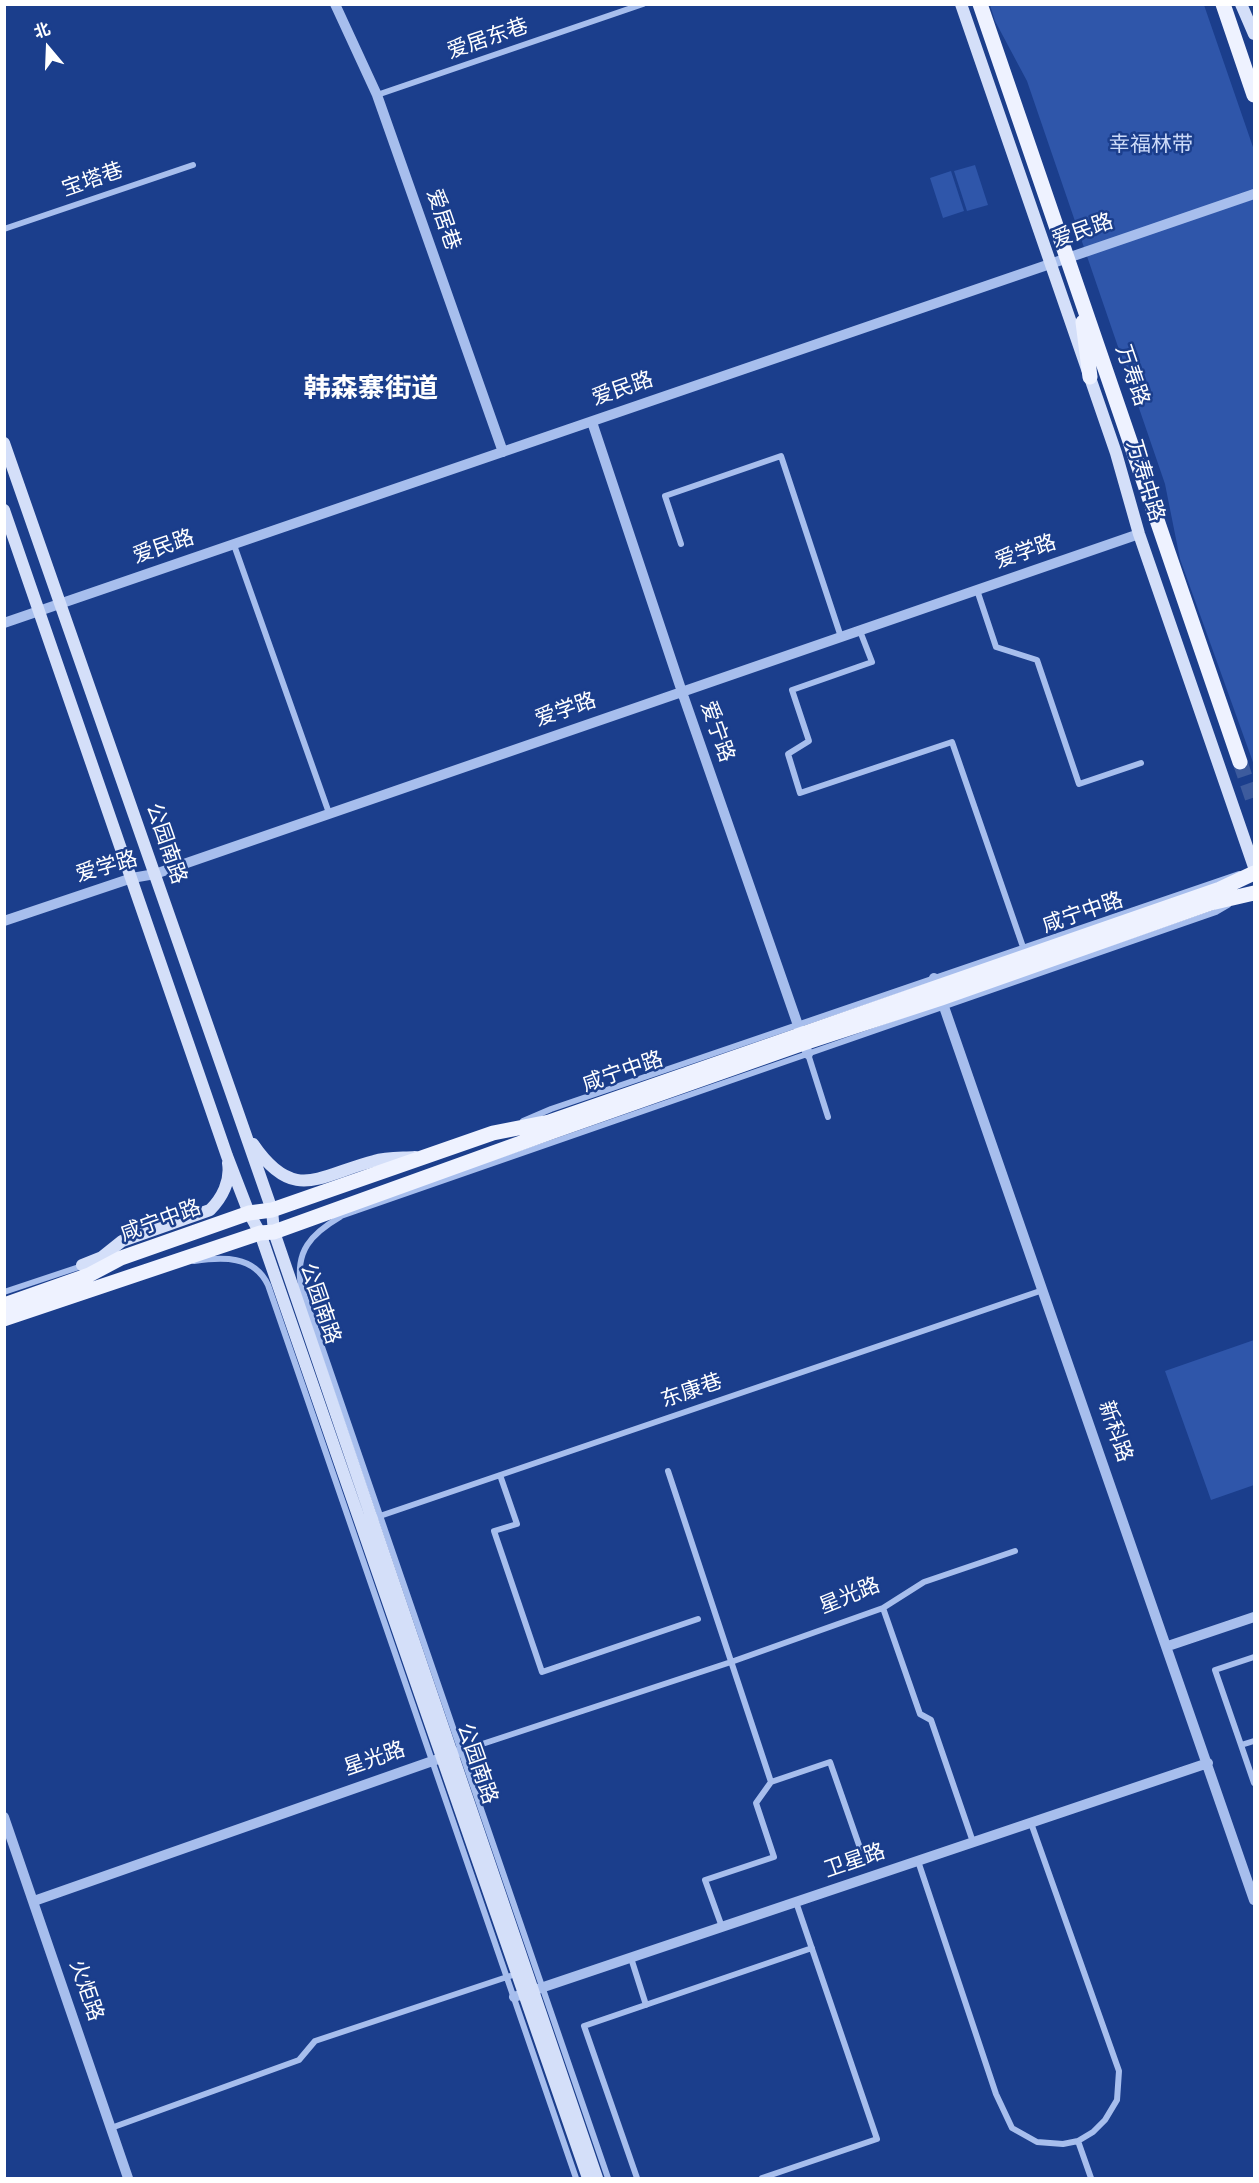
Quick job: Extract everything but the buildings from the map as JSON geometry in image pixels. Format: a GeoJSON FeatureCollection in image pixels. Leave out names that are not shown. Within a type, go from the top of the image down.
{"type":"FeatureCollection","features":[{"type":"Feature","properties":{"kind":"main road","name":"万寿中路"},"geometry":{"type":"LineString","coordinates":[[961,4],[1116,453],[1139,534],[1254,867]]}},
{"type":"Feature","properties":{"kind":"main road","name":"万寿路"},"geometry":{"type":"LineString","coordinates":[[980,4],[1240,762]]}},
{"type":"Feature","properties":{"kind":"main road"},"geometry":{"type":"LineString","coordinates":[[1223,4],[1254,95]]}},
{"type":"Feature","properties":{"kind":"main road"},"geometry":{"type":"LineString","coordinates":[[1241,4],[1254,34]]}},
{"type":"Feature","properties":{"kind":"main road"},"geometry":{"type":"LineString","coordinates":[[1079,289],[1090,377]]}},
{"type":"Feature","properties":{"kind":"main road","name":"公园南路"},"geometry":{"type":"LineString","coordinates":[[4,443],[272,1210],[267,1232]]}},
{"type":"Feature","properties":{"kind":"main road","name":"公园南路"},"geometry":{"type":"LineString","coordinates":[[4,510],[226,1156],[249,1213],[267,1232],[528,1993],[588,2178]]}},
{"type":"Feature","properties":{"kind":"main road","name":"咸宁中路"},"geometry":{"type":"LineString","coordinates":[[939,992],[1220,889],[1254,872]]}},
{"type":"Feature","properties":{"kind":"main road","name":"咸宁中路"},"geometry":{"type":"LineString","coordinates":[[4,1305],[89,1275],[121,1258],[249,1213],[272,1210],[493,1133],[549,1122],[1211,903],[1249,894]]}},
{"type":"Feature","properties":{"kind":"main road","name":"咸宁中路"},"geometry":{"type":"LineString","coordinates":[[4,1319],[319,1216],[802,1039]]}},
{"type":"Feature","properties":{"kind":"main road"},"geometry":{"type":"LineString","coordinates":[[244,1130],[257,1151],[273,1168],[284,1176],[299,1182],[316,1180],[381,1159],[428,1155]]}},
{"type":"Feature","properties":{"kind":"main road"},"geometry":{"type":"LineString","coordinates":[[82,1265],[102,1257],[122,1241],[210,1210],[222,1195],[228,1179],[226,1156]]}},
{"type":"Feature","properties":{"kind":"main road","name":"公园南路"},"geometry":{"type":"LineString","coordinates":[[447,1756],[512,1976],[528,1993],[597,2178]]}},
{"type":"Feature","properties":{"kind":"street","name":"爱居巷"},"geometry":{"type":"LineString","coordinates":[[335,4],[377,95],[503,452]]}},
{"type":"Feature","properties":{"kind":"street","name":"爱居东巷"},"geometry":{"type":"LineString","coordinates":[[377,95],[643,4]]}},
{"type":"Feature","properties":{"kind":"street","name":"宝塔巷"},"geometry":{"type":"LineString","coordinates":[[4,229],[193,165]]}},
{"type":"Feature","properties":{"kind":"street","name":"爱民路"},"geometry":{"type":"LineString","coordinates":[[4,623],[1254,194]]}},
{"type":"Feature","properties":{"kind":"street","name":"爱宁路"},"geometry":{"type":"LineString","coordinates":[[592,422],[802,1039]]}},
{"type":"Feature","properties":{"kind":"street"},"geometry":{"type":"LineString","coordinates":[[681,544],[665,496],[781,456],[841,637]]}},
{"type":"Feature","properties":{"kind":"street","name":"爱学路"},"geometry":{"type":"LineString","coordinates":[[4,921],[132,878],[155,874],[1139,534]]}},
{"type":"Feature","properties":{"kind":"street"},"geometry":{"type":"LineString","coordinates":[[234,545],[329,813]]}},
{"type":"Feature","properties":{"kind":"street"},"geometry":{"type":"LineString","coordinates":[[977,590],[996,647],[1037,660],[1079,784],[1141,763]]}},
{"type":"Feature","properties":{"kind":"street"},"geometry":{"type":"LineString","coordinates":[[860,631],[872,662],[792,690],[808,741],[788,754],[800,793],[952,742],[1023,947]]}},
{"type":"Feature","properties":{"kind":"street"},"geometry":{"type":"LineString","coordinates":[[366,1521],[299,1275],[299,1264],[306,1246],[320,1230],[340,1217],[802,1039],[939,992],[1023,947],[1235,874],[1254,872]]}},
{"type":"Feature","properties":{"kind":"street","name":"新科路"},"geometry":{"type":"LineString","coordinates":[[939,992],[1254,1899]]}},
{"type":"Feature","properties":{"kind":"street"},"geometry":{"type":"LineString","coordinates":[[802,1039],[828,1117]]}},
{"type":"Feature","properties":{"kind":"street"},"geometry":{"type":"LineString","coordinates":[[319,1216],[340,1217]]}},
{"type":"Feature","properties":{"kind":"street"},"geometry":{"type":"LineString","coordinates":[[4,1292],[82,1265],[121,1258]]}},
{"type":"Feature","properties":{"kind":"street"},"geometry":{"type":"LineString","coordinates":[[4,1327],[122,1286],[168,1265],[213,1258],[232,1259],[252,1266],[265,1278],[366,1521],[447,1756]]}},
{"type":"Feature","properties":{"kind":"street","name":"东康巷"},"geometry":{"type":"LineString","coordinates":[[366,1521],[1043,1289]]}},
{"type":"Feature","properties":{"kind":"street"},"geometry":{"type":"LineString","coordinates":[[668,1470],[771,1782]]}},
{"type":"Feature","properties":{"kind":"street"},"geometry":{"type":"LineString","coordinates":[[500,1475],[516,1524],[494,1531],[542,1672],[698,1619]]}},
{"type":"Feature","properties":{"kind":"street","name":"星光路"},"geometry":{"type":"LineString","coordinates":[[33,1901],[447,1756],[731,1662],[884,1608],[924,1582],[1015,1551]]}},
{"type":"Feature","properties":{"kind":"street"},"geometry":{"type":"LineString","coordinates":[[884,1608],[920,1714],[931,1720],[973,1842]]}},
{"type":"Feature","properties":{"kind":"street"},"geometry":{"type":"LineString","coordinates":[[1168,1646],[1254,1617]]}},
{"type":"Feature","properties":{"kind":"street"},"geometry":{"type":"LineString","coordinates":[[1254,1657],[1215,1670],[1254,1783]]}},
{"type":"Feature","properties":{"kind":"street"},"geometry":{"type":"LineString","coordinates":[[1241,1745],[1254,1741]]}},
{"type":"Feature","properties":{"kind":"street"},"geometry":{"type":"LineString","coordinates":[[722,1927],[705,1880],[774,1857],[756,1803],[771,1782],[830,1762],[860,1848]]}},
{"type":"Feature","properties":{"kind":"street","name":"卫星路"},"geometry":{"type":"LineString","coordinates":[[528,1993],[1208,1763]]}},
{"type":"Feature","properties":{"kind":"street","name":"火炬路"},"geometry":{"type":"LineString","coordinates":[[4,1817],[128,2178]]}},
{"type":"Feature","properties":{"kind":"street"},"geometry":{"type":"LineString","coordinates":[[918,1861],[1005,2116],[1012,2128],[1037,2142],[1064,2144],[1078,2140],[1093,2132],[1105,2120],[1118,2100],[1119,2071],[1030,1823]]}},
{"type":"Feature","properties":{"kind":"street"},"geometry":{"type":"LineString","coordinates":[[762,2178],[877,2139],[796,1902]]}},
{"type":"Feature","properties":{"kind":"street"},"geometry":{"type":"LineString","coordinates":[[637,2178],[584,2026],[812,1948]]}},
{"type":"Feature","properties":{"kind":"street"},"geometry":{"type":"LineString","coordinates":[[631,1958],[646,2005]]}},
{"type":"Feature","properties":{"kind":"street"},"geometry":{"type":"LineString","coordinates":[[111,2128],[299,2060],[315,2041],[512,1976]]}},
{"type":"Feature","properties":{"kind":"street"},"geometry":{"type":"LineString","coordinates":[[528,1993],[576,2178]]}},
{"type":"Feature","properties":{"kind":"street"},"geometry":{"type":"LineString","coordinates":[[528,1993],[608,2178]]}},
{"type":"Feature","properties":{"kind":"street"},"geometry":{"type":"LineString","coordinates":[[1078,2140],[1091,2178]]}},
{"type":"Feature","properties":{"kind":"green space","name":"幸福林带"},"geometry":{"type":"Polygon","coordinates":[[[990,5],[1204,5],[1254,150],[1254,765],[1180,559],[1165,484],[1027,81],[995,21],[990,5]]]}},
{"type":"Feature","properties":{"kind":"green space"},"geometry":{"type":"Polygon","coordinates":[[[975,165],[988,205],[967,211],[954,171],[975,165]]]}},
{"type":"Feature","properties":{"kind":"green space"},"geometry":{"type":"Polygon","coordinates":[[[951,171],[964,211],[943,218],[930,178],[951,171]]]}},
{"type":"Feature","properties":{"kind":"green space"},"geometry":{"type":"Polygon","coordinates":[[[1254,1340],[1254,1485],[1211,1500],[1165,1371],[1254,1340]]]}},
{"type":"Feature","properties":{"kind":"tunnel"},"geometry":{"type":"LineString","coordinates":[[1240,762],[1254,803]]}},
{"type":"Feature","properties":{"kind":"district","name":"韩森寨街道"},"geometry":{"type":"Point","coordinates":[371,390]}}]}
